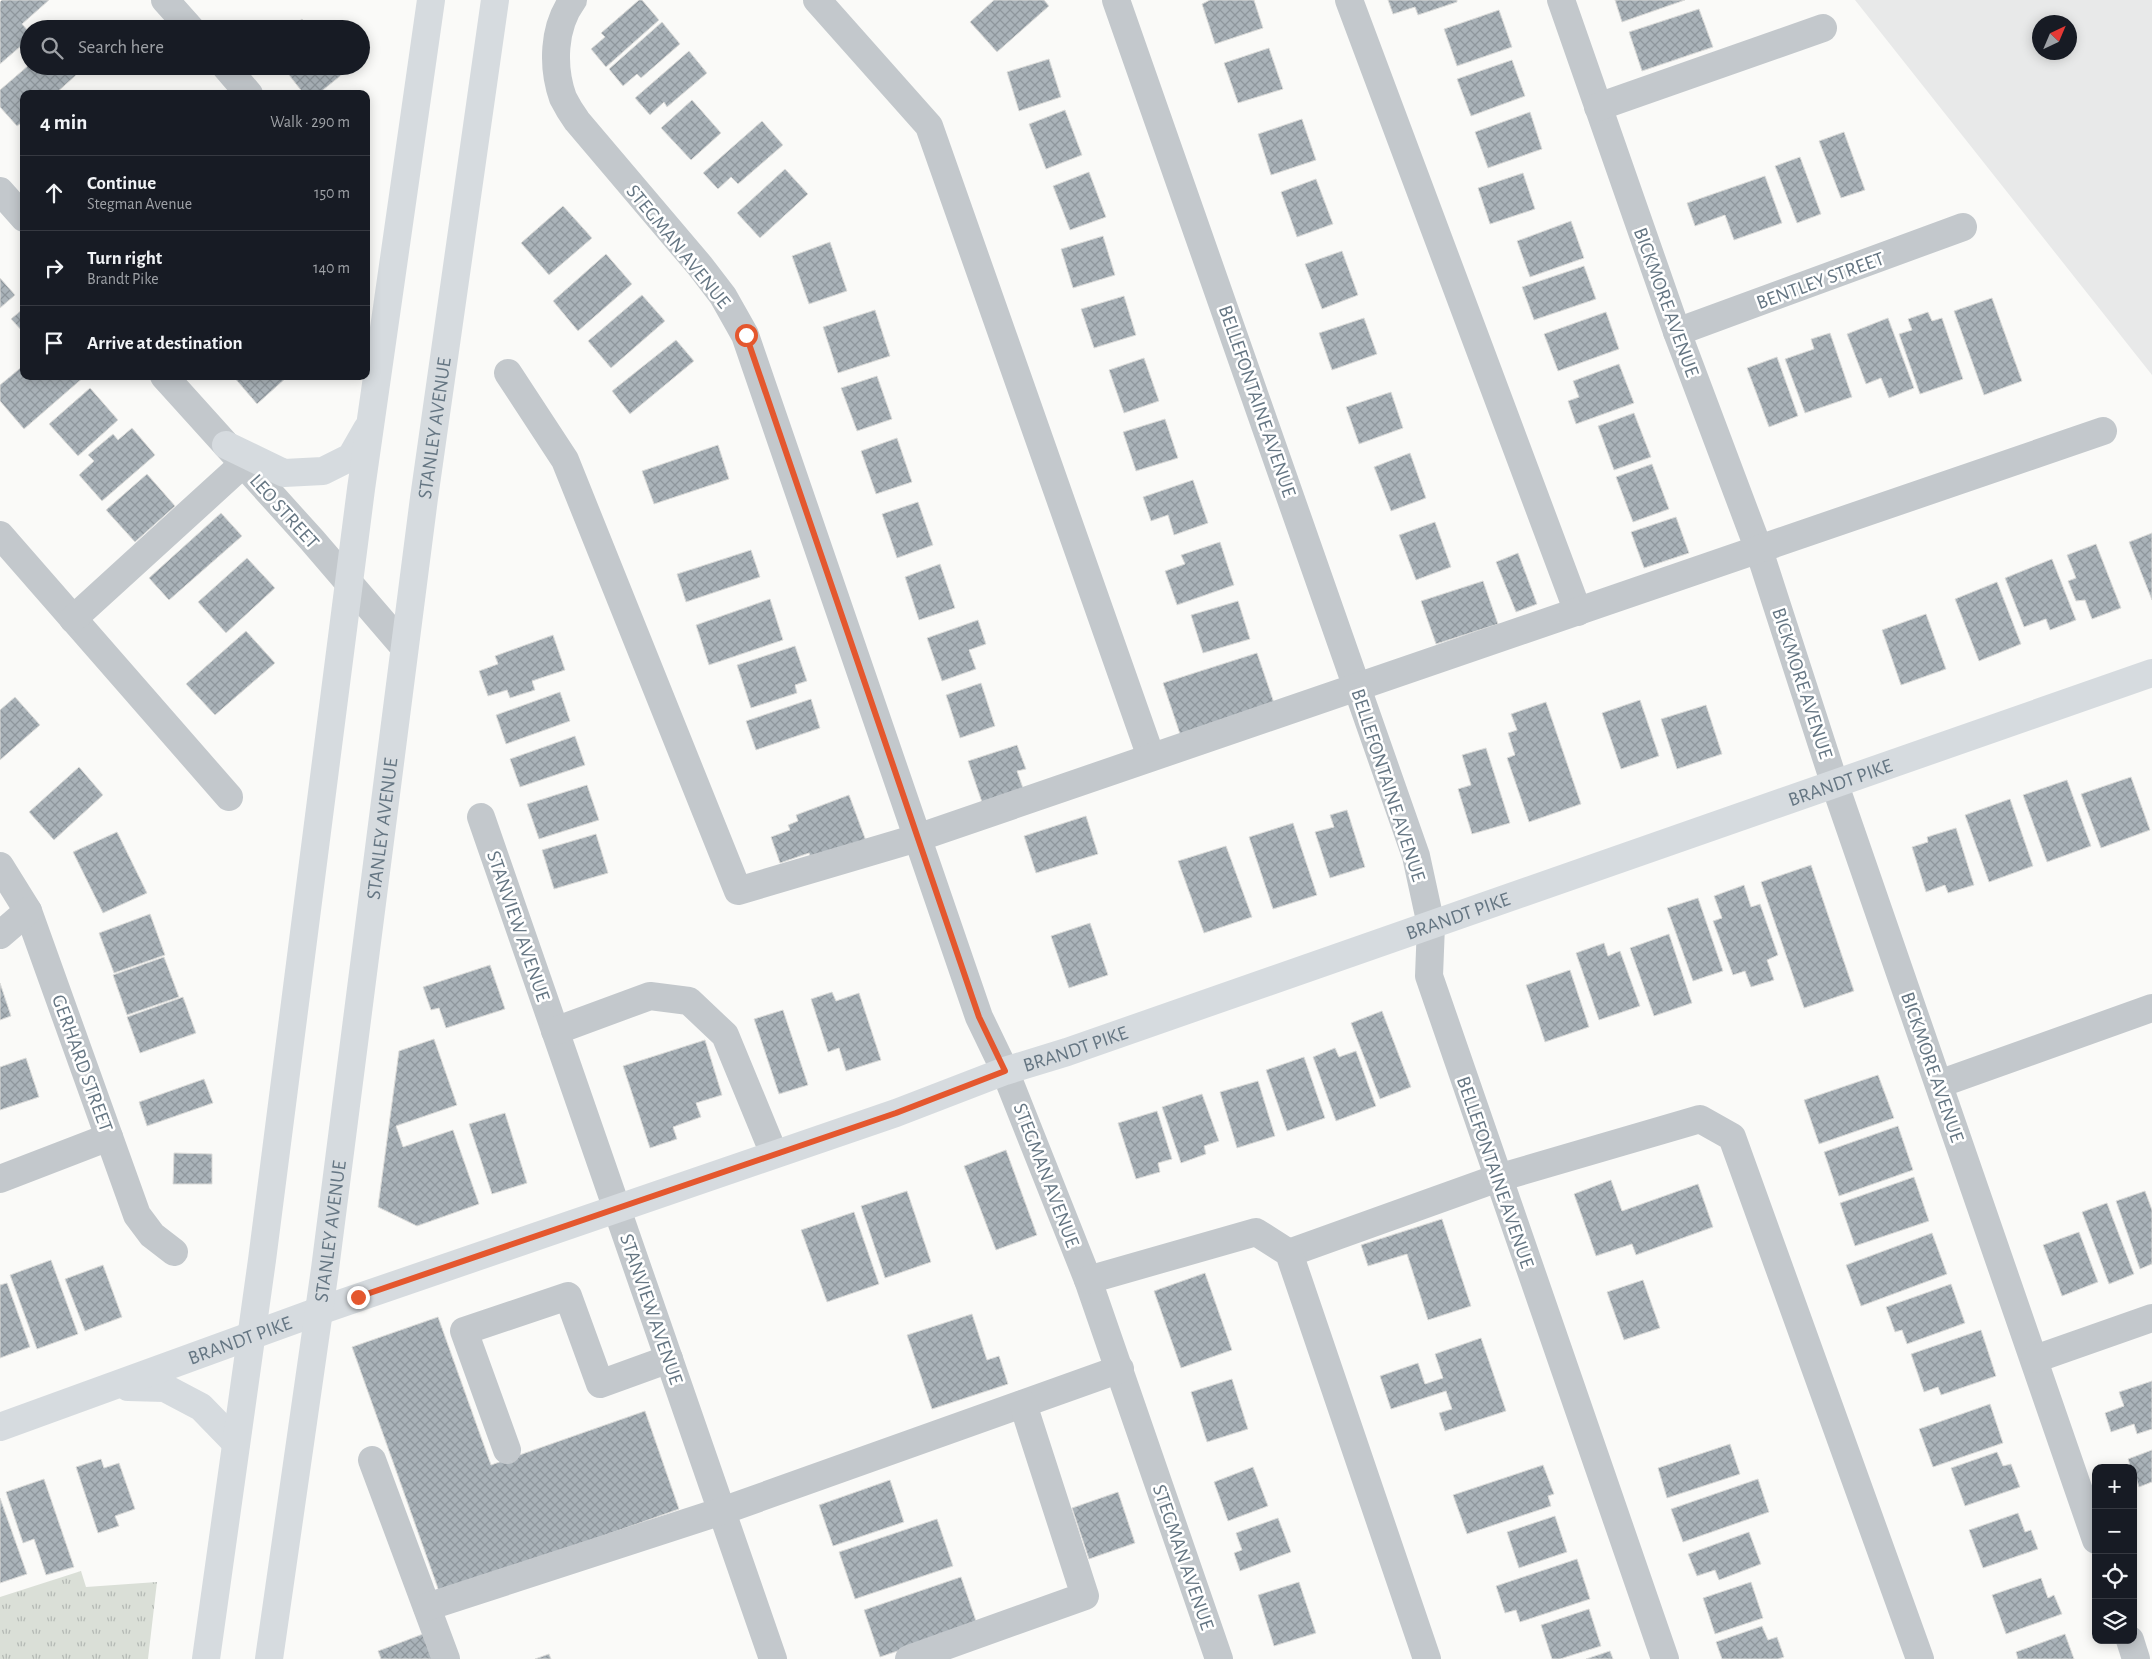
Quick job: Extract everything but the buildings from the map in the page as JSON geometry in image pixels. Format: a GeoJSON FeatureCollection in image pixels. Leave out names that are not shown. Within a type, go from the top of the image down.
{"type":"FeatureCollection","features":[{"type":"Feature","properties":{"kind":"main road"},"geometry":{"type":"LineString","coordinates":[[206,1659],[251,1336],[349,584],[431,0]]}},
{"type":"Feature","properties":{"kind":"main road","name":"STANLEY AVENUE"},"geometry":{"type":"LineString","coordinates":[[269,1659],[318,1311],[404,647],[495,0]]}},
{"type":"Feature","properties":{"kind":"main road"},"geometry":{"type":"LineString","coordinates":[[234,455],[284,473],[324,471],[351,457],[371,422]]}},
{"type":"Feature","properties":{"kind":"main road","name":"BRANDT PIKE"},"geometry":{"type":"LineString","coordinates":[[0,1427],[318,1311],[616,1207],[896,1113],[1005,1071],[1067,1052],[1835,785],[2152,672]]}},
{"type":"Feature","properties":{"kind":"main road"},"geometry":{"type":"LineString","coordinates":[[114,1387],[165,1388],[200,1406],[236,1443]]}},
{"type":"Feature","properties":{"kind":"street"},"geometry":{"type":"LineString","coordinates":[[165,0],[183,20]]}},
{"type":"Feature","properties":{"kind":"street","name":"STEGMAN AVENUE"},"geometry":{"type":"LineString","coordinates":[[573,0],[559,29],[556,59],[556,73],[564,98],[577,121],[700,266],[723,296],[746,335],[979,1017],[1005,1071],[1088,1280],[1219,1659]]}},
{"type":"Feature","properties":{"kind":"street"},"geometry":{"type":"LineString","coordinates":[[817,0],[930,126],[1151,757]]}},
{"type":"Feature","properties":{"kind":"street","name":"BELLEFONTAINE AVENUE"},"geometry":{"type":"LineString","coordinates":[[1116,0],[1416,856],[1431,925],[1429,976],[1665,1659]]}},
{"type":"Feature","properties":{"kind":"street"},"geometry":{"type":"LineString","coordinates":[[1349,0],[1578,612]]}},
{"type":"Feature","properties":{"kind":"street","name":"BICKMORE AVENUE"},"geometry":{"type":"LineString","coordinates":[[1560,0],[1677,332],[1759,550],[1835,785],[2092,1528]]}},
{"type":"Feature","properties":{"kind":"street"},"geometry":{"type":"LineString","coordinates":[[1598,107],[1823,28]]}},
{"type":"Feature","properties":{"kind":"street"},"geometry":{"type":"LineString","coordinates":[[233,75],[246,90]]}},
{"type":"Feature","properties":{"kind":"street"},"geometry":{"type":"LineString","coordinates":[[0,191],[20,214]]}},
{"type":"Feature","properties":{"kind":"street","name":"BENTLEY STREET"},"geometry":{"type":"LineString","coordinates":[[1677,332],[1963,227]]}},
{"type":"Feature","properties":{"kind":"street"},"geometry":{"type":"LineString","coordinates":[[508,373],[565,460],[738,891],[917,838],[2103,431]]}},
{"type":"Feature","properties":{"kind":"street","name":"LEO STREET"},"geometry":{"type":"LineString","coordinates":[[168,380],[312,540],[404,647]]}},
{"type":"Feature","properties":{"kind":"street"},"geometry":{"type":"LineString","coordinates":[[73,619],[234,455]]}},
{"type":"Feature","properties":{"kind":"street"},"geometry":{"type":"LineString","coordinates":[[0,535],[230,797]]}},
{"type":"Feature","properties":{"kind":"street","name":"STANVIEW AVENUE"},"geometry":{"type":"LineString","coordinates":[[481,817],[773,1659]]}},
{"type":"Feature","properties":{"kind":"street","name":"GERHARD STREET"},"geometry":{"type":"LineString","coordinates":[[0,866],[28,911],[137,1215],[152,1235],[174,1252]]}},
{"type":"Feature","properties":{"kind":"street"},"geometry":{"type":"LineString","coordinates":[[0,935],[28,911]]}},
{"type":"Feature","properties":{"kind":"street"},"geometry":{"type":"LineString","coordinates":[[555,1031],[650,996],[689,1001],[725,1035],[774,1154]]}},
{"type":"Feature","properties":{"kind":"street"},"geometry":{"type":"LineString","coordinates":[[1939,1084],[2152,1008]]}},
{"type":"Feature","properties":{"kind":"street"},"geometry":{"type":"LineString","coordinates":[[1289,1253],[1498,1178],[1700,1119],[1732,1137],[1920,1659]]}},
{"type":"Feature","properties":{"kind":"street"},"geometry":{"type":"LineString","coordinates":[[0,1179],[109,1137]]}},
{"type":"Feature","properties":{"kind":"street"},"geometry":{"type":"LineString","coordinates":[[1088,1280],[1256,1232],[1289,1253],[1427,1659]]}},
{"type":"Feature","properties":{"kind":"street"},"geometry":{"type":"LineString","coordinates":[[507,1450],[464,1331],[568,1296],[600,1384],[669,1359]]}},
{"type":"Feature","properties":{"kind":"street"},"geometry":{"type":"LineString","coordinates":[[2034,1359],[2152,1318]]}},
{"type":"Feature","properties":{"kind":"street"},"geometry":{"type":"LineString","coordinates":[[427,1607],[722,1510],[1120,1370]]}},
{"type":"Feature","properties":{"kind":"street"},"geometry":{"type":"LineString","coordinates":[[909,1659],[1084,1596],[1023,1404]]}},
{"type":"Feature","properties":{"kind":"street"},"geometry":{"type":"LineString","coordinates":[[372,1460],[446,1659]]}},
{"type":"Feature","properties":{"kind":"street"},"geometry":{"type":"LineString","coordinates":[[2131,1644],[2136,1659]]}},
{"type":"Feature","properties":{"kind":"shaded area"},"geometry":{"type":"Polygon","coordinates":[[[1855,0],[2152,0],[2152,375],[1855,0]]]}},
{"type":"Feature","properties":{"kind":"green space"},"geometry":{"type":"Polygon","coordinates":[[[81,1571],[86,1587],[157,1582],[148,1659],[0,1659],[0,1597],[81,1571]]]}},
{"type":"Feature","properties":{"kind":"route"},"geometry":{"type":"LineString","coordinates":[[358,1297],[616,1207],[896,1113],[1005,1071],[979,1017],[746,335]]}}]}
